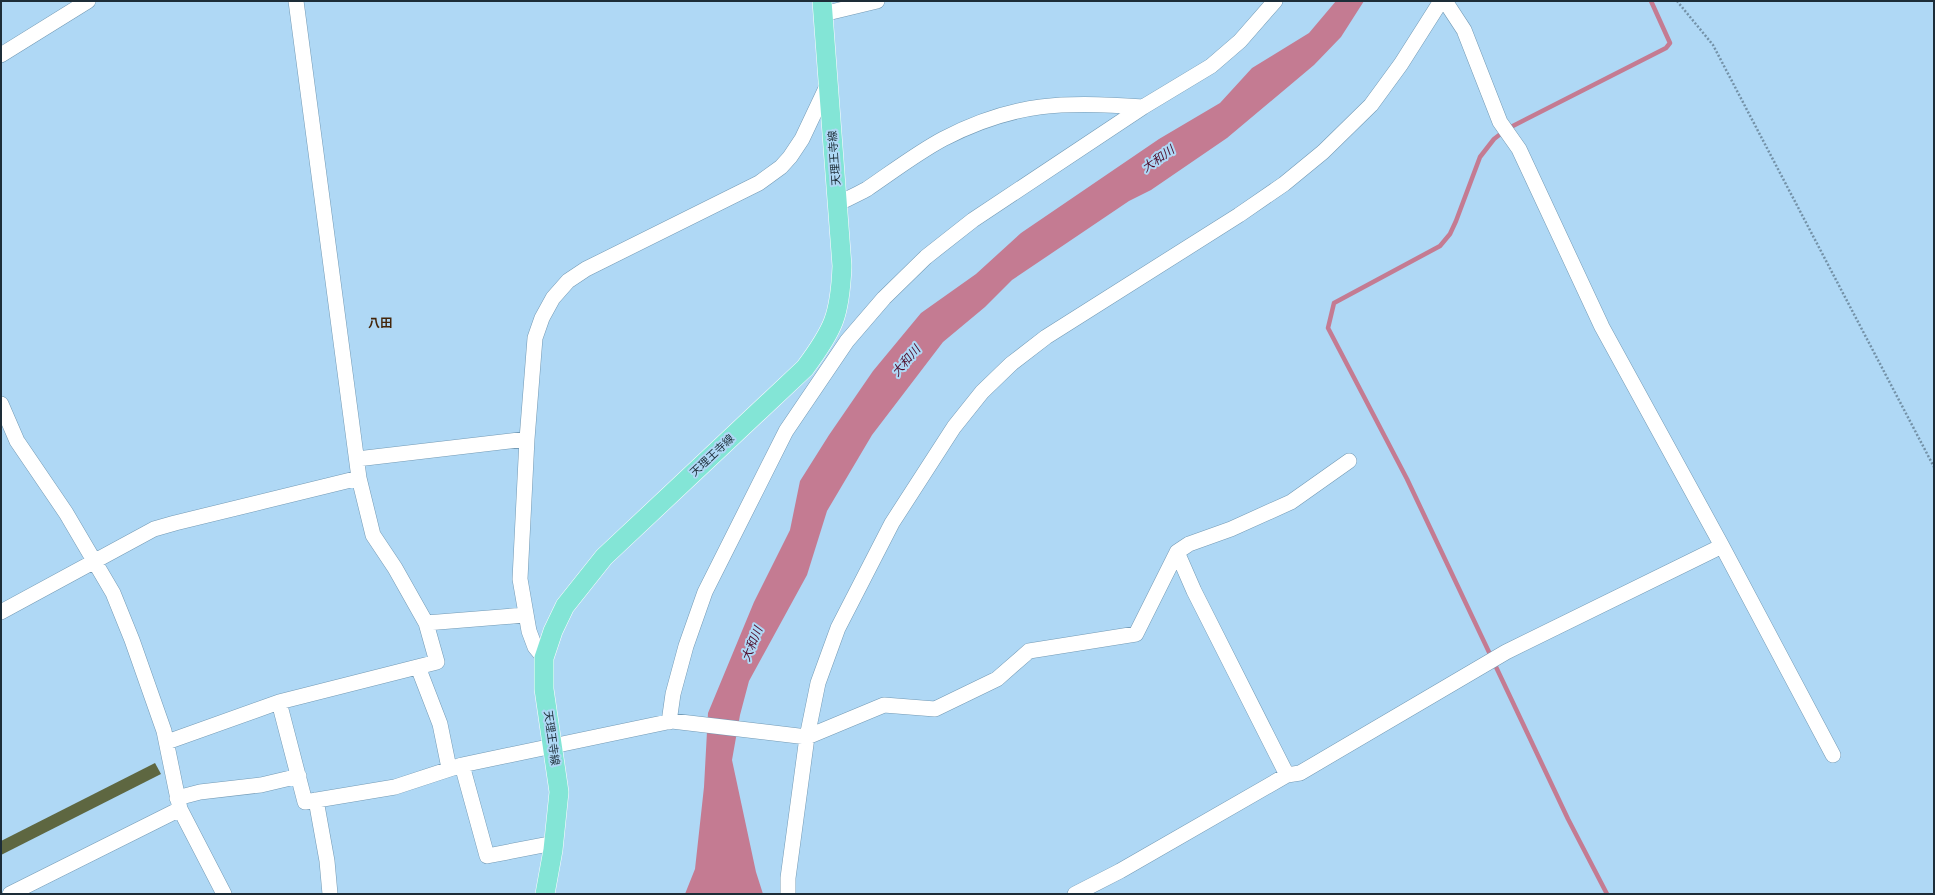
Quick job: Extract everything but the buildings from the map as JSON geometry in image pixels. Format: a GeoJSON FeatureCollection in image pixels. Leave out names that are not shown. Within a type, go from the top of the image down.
{"type":"FeatureCollection","features":[{"type":"Feature","properties":{"kind":"main road","name":"天理王寺線"},"geometry":{"type":"LineString","coordinates":[[545,894],[554,843],[559,792],[554,745],[544,689],[544,658],[552,631],[565,606],[604,557],[805,368],[825,341],[836,317],[841,293],[842,266],[823,7]]}},
{"type":"Feature","properties":{"kind":"street"},"geometry":{"type":"LineString","coordinates":[[1,55],[88,1]]}},
{"type":"Feature","properties":{"kind":"street"},"geometry":{"type":"LineString","coordinates":[[167,742],[279,702],[437,662],[426,623],[395,568],[373,535],[359,478],[296,1]]}},
{"type":"Feature","properties":{"kind":"street"},"geometry":{"type":"LineString","coordinates":[[823,7],[877,1]]}},
{"type":"Feature","properties":{"kind":"street"},"geometry":{"type":"LineString","coordinates":[[670,721],[673,694],[686,646],[705,592],[786,432],[848,342],[884,298],[921,262],[973,220],[1143,107],[1212,66],[1240,41],[1274,1]]}},
{"type":"Feature","properties":{"kind":"street"},"geometry":{"type":"LineString","coordinates":[[788,894],[788,878],[805,737],[818,683],[838,628],[892,523],[954,427],[982,392],[1011,364],[1046,337],[1239,215],[1284,184],[1323,152],[1371,105],[1401,64],[1441,1]]}},
{"type":"Feature","properties":{"kind":"street"},"geometry":{"type":"LineString","coordinates":[[1445,1],[1464,30],[1500,122],[1519,149],[1602,327],[1722,546],[1833,755]]}},
{"type":"Feature","properties":{"kind":"street"},"geometry":{"type":"LineString","coordinates":[[544,658],[535,646],[525,614],[520,579],[527,439],[535,338],[542,318],[553,298],[568,281],[586,269],[759,183],[782,167],[802,139],[828,84]]}},
{"type":"Feature","properties":{"kind":"street"},"geometry":{"type":"LineString","coordinates":[[837,204],[866,189],[889,172],[943,139],[984,121],[1011,112],[1055,104],[1096,103],[1143,107]]}},
{"type":"Feature","properties":{"kind":"street"},"geometry":{"type":"LineString","coordinates":[[1,404],[17,441],[66,513],[95,560],[122,614],[167,742],[178,803],[224,894]]}},
{"type":"Feature","properties":{"kind":"street"},"geometry":{"type":"LineString","coordinates":[[357,459],[527,439]]}},
{"type":"Feature","properties":{"kind":"street"},"geometry":{"type":"LineString","coordinates":[[279,702],[306,802],[395,787],[456,766],[670,721],[805,737],[884,705],[935,709],[997,680],[1029,651],[1136,634],[1177,552],[1189,544],[1231,529],[1291,502],[1350,461]]}},
{"type":"Feature","properties":{"kind":"street"},"geometry":{"type":"LineString","coordinates":[[1,612],[154,529],[359,478]]}},
{"type":"Feature","properties":{"kind":"street"},"geometry":{"type":"LineString","coordinates":[[1075,894],[1120,871],[1287,775],[1300,773],[1506,652],[1722,546]]}},
{"type":"Feature","properties":{"kind":"street"},"geometry":{"type":"LineString","coordinates":[[1177,552],[1194,591],[1287,775]]}},
{"type":"Feature","properties":{"kind":"street"},"geometry":{"type":"LineString","coordinates":[[426,623],[525,614]]}},
{"type":"Feature","properties":{"kind":"street"},"geometry":{"type":"LineString","coordinates":[[418,667],[456,766],[487,856],[554,843]]}},
{"type":"Feature","properties":{"kind":"street"},"geometry":{"type":"LineString","coordinates":[[10,894],[200,792],[262,785],[299,776]]}},
{"type":"Feature","properties":{"kind":"street"},"geometry":{"type":"LineString","coordinates":[[316,800],[327,861],[330,894]]}},
{"type":"Feature","properties":{"kind":"path"},"geometry":{"type":"LineString","coordinates":[[1677,1],[1713,45],[1934,467]]}},
{"type":"Feature","properties":{"kind":"water","name":"大和川"},"geometry":{"type":"Polygon","coordinates":[[[1336,1],[1364,1],[1341,37],[1314,65],[1227,138],[1151,190],[1129,201],[1012,280],[985,307],[943,342],[872,435],[827,511],[807,575],[749,681],[740,715],[732,760],[756,872],[763,894],[685,894],[695,869],[704,787],[708,713],[754,602],[790,530],[800,481],[829,435],[873,371],[921,313],[976,274],[1021,233],[1159,139],[1220,103],[1252,68],[1309,33],[1336,1]]]}},
{"type":"Feature","properties":{"kind":"waterway"},"geometry":{"type":"LineString","coordinates":[[1607,894],[1568,819],[1407,479],[1328,328],[1334,303],[1440,246],[1450,234],[1456,221],[1480,157],[1494,139],[1507,129],[1666,48],[1670,43],[1651,1]]}},
{"type":"Feature","properties":{"kind":"district","name":"八田"},"geometry":{"type":"Point","coordinates":[380,323]}}]}
